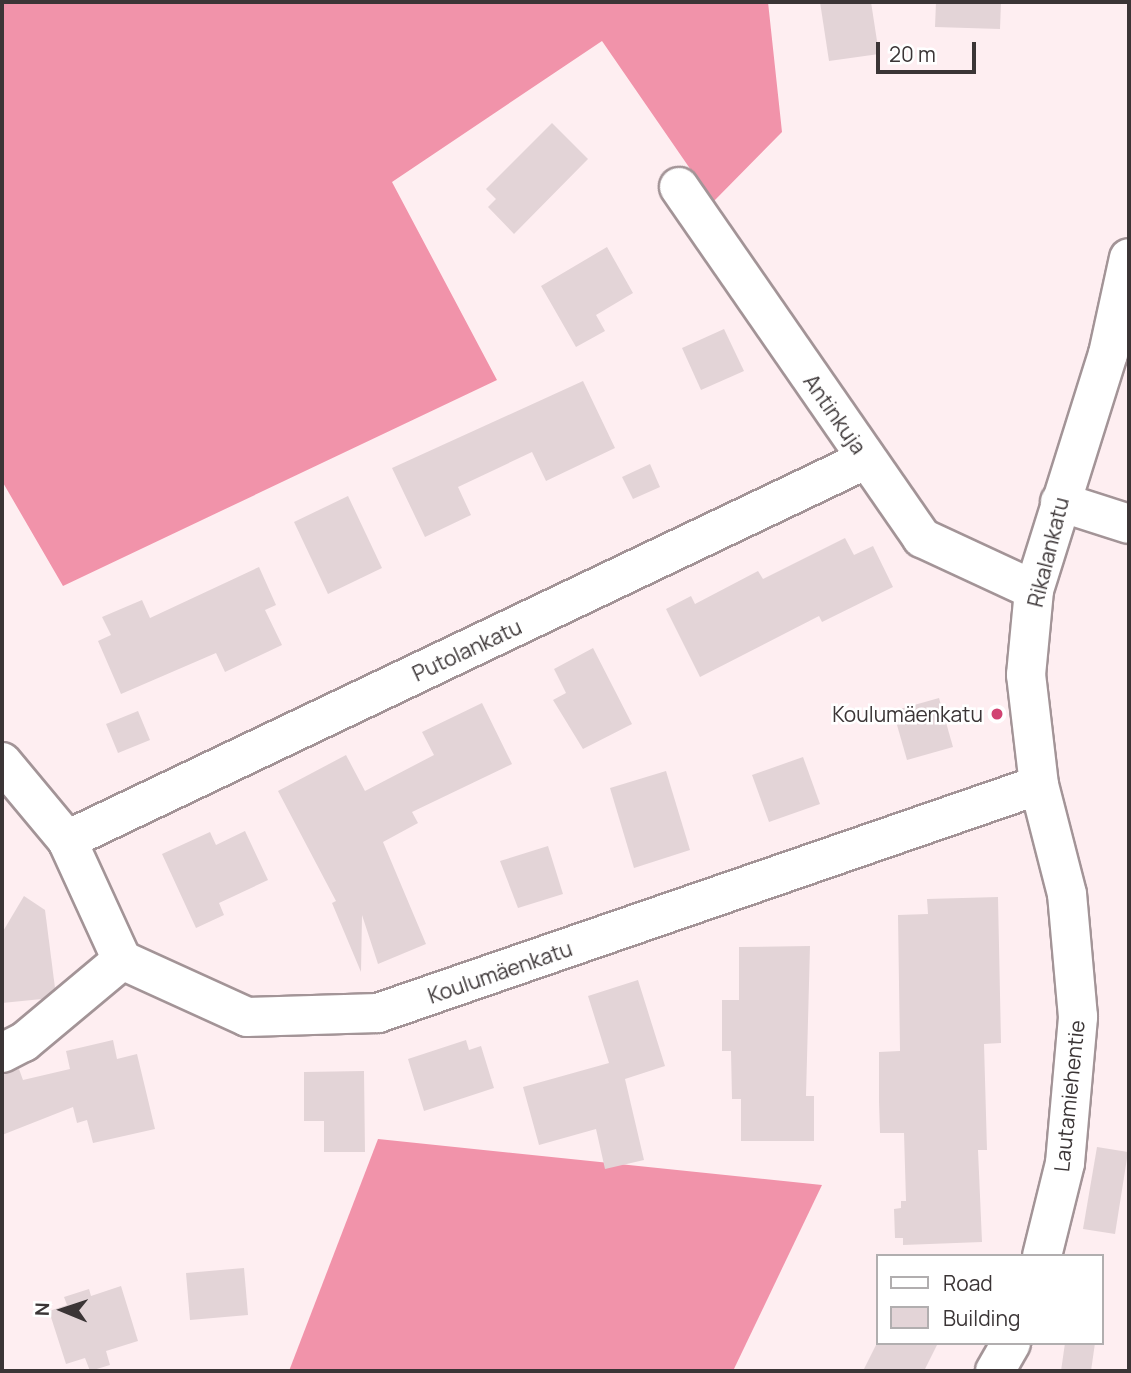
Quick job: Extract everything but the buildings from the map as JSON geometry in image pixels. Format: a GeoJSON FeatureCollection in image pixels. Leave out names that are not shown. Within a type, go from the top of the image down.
{"type":"FeatureCollection","features":[{"type":"Feature","properties":{"kind":"street","name":"Antinkuja"},"geometry":{"type":"LineString","coordinates":[[679,187],[922,538],[1034,590]]}},
{"type":"Feature","properties":{"kind":"street","name":"Rikalankatu"},"geometry":{"type":"LineString","coordinates":[[1074,976],[1067,894],[1039,785],[1026,675],[1034,590],[1108,354],[1129,258]]}},
{"type":"Feature","properties":{"kind":"street","name":"Putolankatu"},"geometry":{"type":"LineString","coordinates":[[67,840],[867,459]]}},
{"type":"Feature","properties":{"kind":"street"},"geometry":{"type":"LineString","coordinates":[[1060,502],[1129,524]]}},
{"type":"Feature","properties":{"kind":"street"},"geometry":{"type":"LineString","coordinates":[[2,762],[67,840],[122,960],[24,1042],[2,1052]]}},
{"type":"Feature","properties":{"kind":"street","name":"Koulumäenkatu"},"geometry":{"type":"LineString","coordinates":[[122,960],[247,1017],[377,1013],[1039,785]]}},
{"type":"Feature","properties":{"kind":"street","name":"Lautamiehentie"},"geometry":{"type":"LineString","coordinates":[[1042,1254],[1065,1163],[1078,1017],[1074,976]]}},
{"type":"Feature","properties":{"kind":"street"},"geometry":{"type":"LineString","coordinates":[[995,1371],[1010,1345]]}},
{"type":"Feature","properties":{"kind":"shaded area"},"geometry":{"type":"Polygon","coordinates":[[[2,2],[768,2],[782,132],[713,202],[602,41],[392,182],[497,380],[63,586],[2,481],[2,2]]]}},
{"type":"Feature","properties":{"kind":"shaded area"},"geometry":{"type":"Polygon","coordinates":[[[378,1139],[822,1185],[733,1371],[289,1371],[378,1139]]]}},
{"type":"Feature","properties":{"kind":"place","name":"Koulumäenkatu"},"geometry":{"type":"Point","coordinates":[997,714]}}]}
